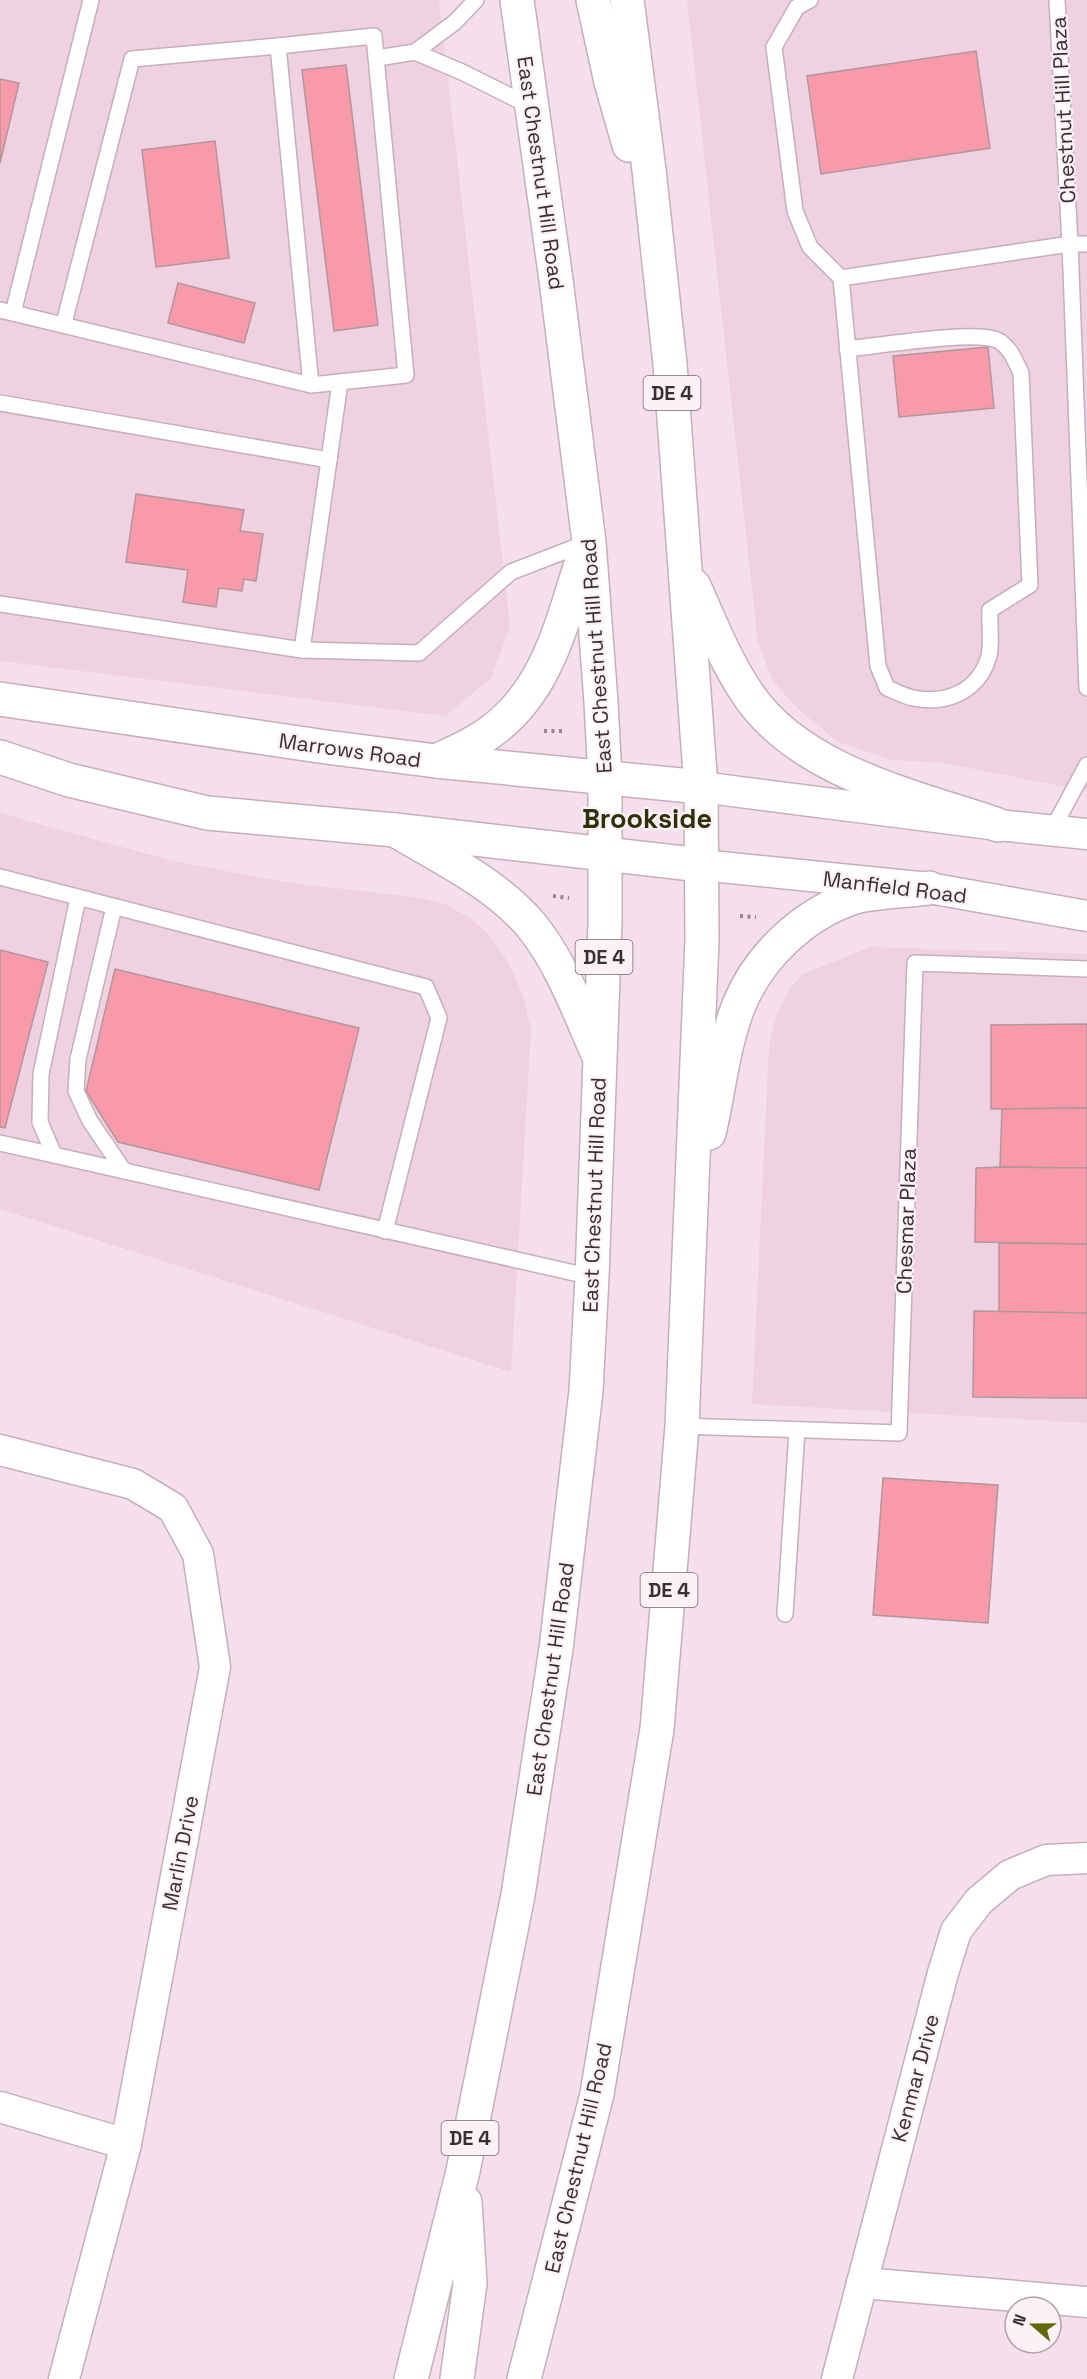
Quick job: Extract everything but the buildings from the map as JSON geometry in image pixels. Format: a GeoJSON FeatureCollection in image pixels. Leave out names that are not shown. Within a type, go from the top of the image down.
{"type":"FeatureCollection","features":[{"type":"Feature","properties":{"kind":"main road","name":"East Chestnut Hill Road"},"geometry":{"type":"LineString","coordinates":[[411,2379],[463,2171],[519,1895],[556,1649],[586,1391],[592,1277],[605,923],[605,778],[589,542],[517,0]]}},
{"type":"Feature","properties":{"kind":"main road"},"geometry":{"type":"LineString","coordinates":[[593,0],[611,82],[656,233]]}},
{"type":"Feature","properties":{"kind":"main road","name":"East Chestnut Hill Road"},"geometry":{"type":"LineString","coordinates":[[524,2379],[599,2083],[657,1729],[682,1426],[702,940],[701,788],[670,364],[627,0]]}},
{"type":"Feature","properties":{"kind":"main road"},"geometry":{"type":"LineString","coordinates":[[436,761],[490,733],[528,697],[551,657],[589,542]]}},
{"type":"Feature","properties":{"kind":"main road"},"geometry":{"type":"LineString","coordinates":[[684,565],[718,639],[747,693],[772,724],[808,753],[851,773],[998,825]]}},
{"type":"Feature","properties":{"kind":"main road","name":"Marrows Road"},"geometry":{"type":"LineString","coordinates":[[0,699],[436,761],[701,788]]}},
{"type":"Feature","properties":{"kind":"main road"},"geometry":{"type":"LineString","coordinates":[[0,757],[69,780],[207,813],[395,830],[701,865]]}},
{"type":"Feature","properties":{"kind":"main road"},"geometry":{"type":"LineString","coordinates":[[395,830],[488,886],[530,925],[558,968],[600,1060]]}},
{"type":"Feature","properties":{"kind":"main road"},"geometry":{"type":"LineString","coordinates":[[690,1214],[729,1036],[740,1004],[757,971],[780,944],[806,921],[853,898],[929,888]]}},
{"type":"Feature","properties":{"kind":"main road"},"geometry":{"type":"LineString","coordinates":[[457,2379],[470,2283],[463,2171]]}},
{"type":"Feature","properties":{"kind":"street"},"geometry":{"type":"LineString","coordinates":[[701,788],[1087,834]]}},
{"type":"Feature","properties":{"kind":"street","name":"Manfield Road"},"geometry":{"type":"LineString","coordinates":[[701,865],[929,888],[1087,916]]}},
{"type":"Feature","properties":{"kind":"street","name":"Marlin Drive"},"geometry":{"type":"LineString","coordinates":[[0,1450],[133,1484],[173,1508],[198,1554],[215,1667],[126,2144],[64,2379]]}},
{"type":"Feature","properties":{"kind":"street","name":"Kenmar Drive"},"geometry":{"type":"LineString","coordinates":[[837,2379],[956,1931],[980,1901],[1010,1875],[1046,1860],[1087,1858]]}},
{"type":"Feature","properties":{"kind":"street"},"geometry":{"type":"LineString","coordinates":[[0,2107],[126,2144]]}},
{"type":"Feature","properties":{"kind":"street"},"geometry":{"type":"LineString","coordinates":[[862,2283],[1087,2302]]}},
{"type":"Feature","properties":{"kind":"lane"},"geometry":{"type":"LineString","coordinates":[[64,323],[132,59],[374,36],[406,375],[311,385],[64,323],[7,311],[91,0]]}},
{"type":"Feature","properties":{"kind":"lane"},"geometry":{"type":"LineString","coordinates":[[377,57],[416,52],[455,22],[476,0]]}},
{"type":"Feature","properties":{"kind":"lane","name":"Chestnut Hill Plaza"},"geometry":{"type":"LineString","coordinates":[[1058,0],[1087,688]]}},
{"type":"Feature","properties":{"kind":"lane"},"geometry":{"type":"LineString","coordinates":[[801,2],[774,47],[795,211],[810,247],[841,278],[847,349],[878,666],[887,688],[912,698],[937,700],[962,694],[979,680],[989,655],[990,610],[1030,585],[1021,373],[1011,351],[996,340],[964,337],[847,349]]}},
{"type":"Feature","properties":{"kind":"lane"},"geometry":{"type":"LineString","coordinates":[[278,46],[311,385]]}},
{"type":"Feature","properties":{"kind":"lane"},"geometry":{"type":"LineString","coordinates":[[416,52],[532,107]]}},
{"type":"Feature","properties":{"kind":"lane"},"geometry":{"type":"LineString","coordinates":[[841,278],[1070,244],[1087,244]]}},
{"type":"Feature","properties":{"kind":"lane"},"geometry":{"type":"LineString","coordinates":[[302,650],[340,382]]}},
{"type":"Feature","properties":{"kind":"lane"},"geometry":{"type":"LineString","coordinates":[[0,403],[329,460]]}},
{"type":"Feature","properties":{"kind":"lane"},"geometry":{"type":"LineString","coordinates":[[0,604],[302,650],[419,654],[511,572],[589,542]]}},
{"type":"Feature","properties":{"kind":"lane"},"geometry":{"type":"LineString","coordinates":[[1052,830],[1087,765]]}},
{"type":"Feature","properties":{"kind":"lane"},"geometry":{"type":"LineString","coordinates":[[0,877],[426,987],[439,1018],[385,1231]]}},
{"type":"Feature","properties":{"kind":"lane"},"geometry":{"type":"LineString","coordinates":[[54,1155],[40,1122],[41,1074],[78,898]]}},
{"type":"Feature","properties":{"kind":"lane"},"geometry":{"type":"LineString","coordinates":[[114,907],[78,1059],[76,1091],[90,1121],[124,1171]]}},
{"type":"Feature","properties":{"kind":"lane","name":"Chesmar Plaza"},"geometry":{"type":"LineString","coordinates":[[682,1426],[899,1433],[915,963],[1087,969]]}},
{"type":"Feature","properties":{"kind":"lane"},"geometry":{"type":"LineString","coordinates":[[0,1143],[592,1277]]}},
{"type":"Feature","properties":{"kind":"lane"},"geometry":{"type":"LineString","coordinates":[[785,1614],[796,1430]]}},
{"type":"Feature","properties":{"kind":"path"},"geometry":{"type":"LineString","coordinates":[[543,731],[564,731]]}},
{"type":"Feature","properties":{"kind":"path"},"geometry":{"type":"LineString","coordinates":[[551,896],[570,898]]}},
{"type":"Feature","properties":{"kind":"path"},"geometry":{"type":"LineString","coordinates":[[740,916],[757,918]]}},
{"type":"Feature","properties":{"kind":"shaded area"},"geometry":{"type":"Polygon","coordinates":[[[0,0],[439,0],[510,626],[491,678],[445,716],[0,661],[0,0]]]}},
{"type":"Feature","properties":{"kind":"shaded area"},"geometry":{"type":"Polygon","coordinates":[[[687,0],[1087,0],[1087,791],[943,763],[892,760],[838,742],[799,710],[773,681],[758,643],[687,0]]]}},
{"type":"Feature","properties":{"kind":"shaded area"},"geometry":{"type":"Polygon","coordinates":[[[0,813],[173,861],[284,882],[421,898],[444,904],[469,917],[487,933],[508,962],[523,995],[531,1029],[511,1372],[0,1209],[0,813]]]}},
{"type":"Feature","properties":{"kind":"shaded area"},"geometry":{"type":"Polygon","coordinates":[[[870,947],[1087,954],[1087,1423],[752,1404],[769,1046],[777,1013],[790,988],[803,974],[870,947]]]}},
{"type":"Feature","properties":{"kind":"district","name":"Brookside"},"geometry":{"type":"Point","coordinates":[647,818]}}]}
